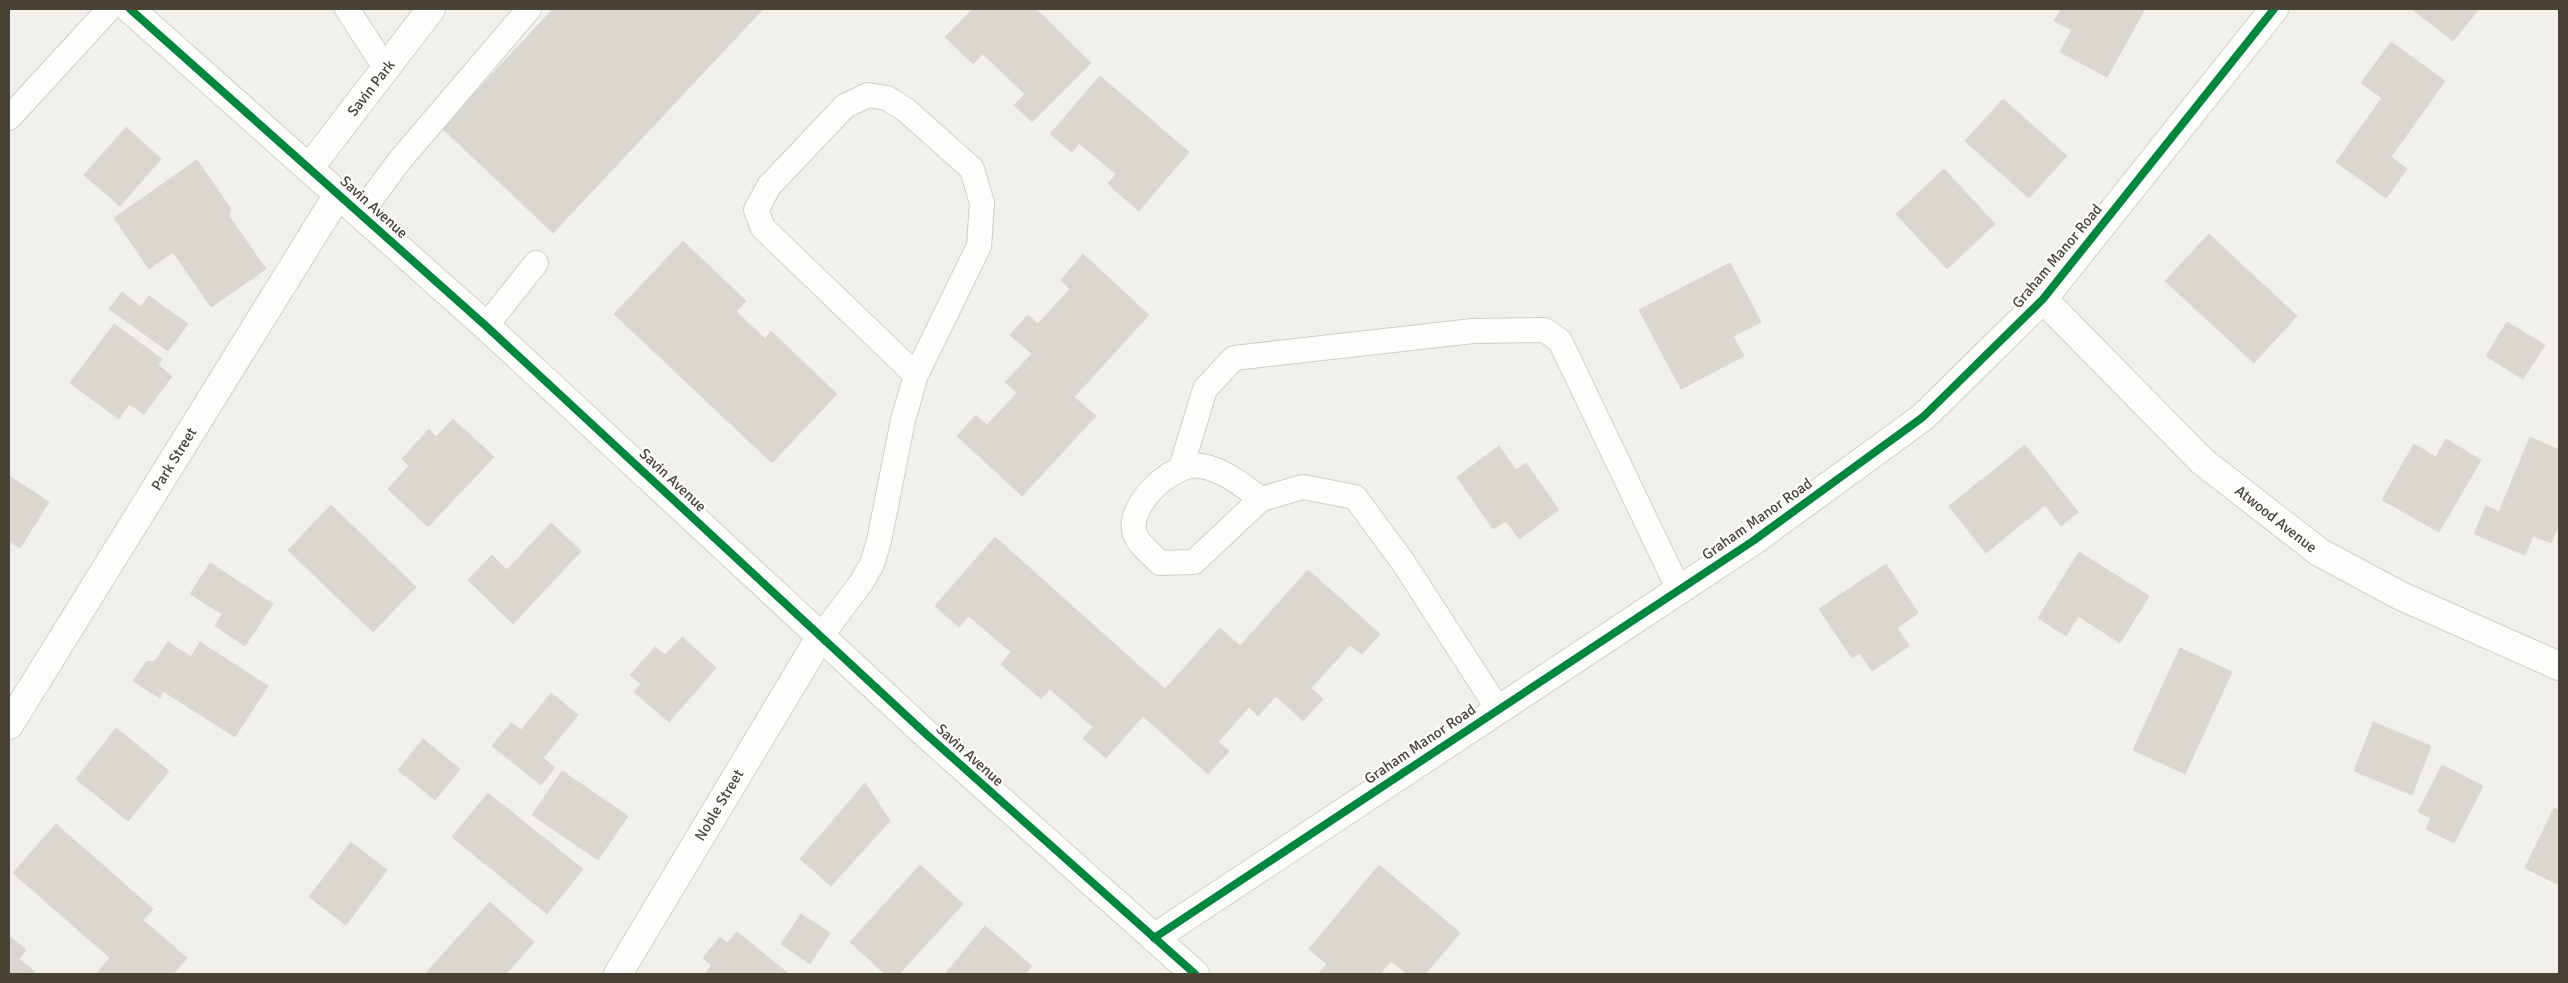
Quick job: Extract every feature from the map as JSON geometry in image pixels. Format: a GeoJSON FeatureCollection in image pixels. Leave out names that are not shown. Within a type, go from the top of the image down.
{"type":"FeatureCollection","features":[{"type":"Feature","properties":{"kind":"street","name":"Savin Avenue"},"geometry":{"type":"LineString","coordinates":[[130,9],[310,167],[486,326],[926,734],[1195,974]]}},
{"type":"Feature","properties":{"kind":"street","name":"Savin Park"},"geometry":{"type":"LineString","coordinates":[[310,167],[431,9]]}},
{"type":"Feature","properties":{"kind":"street","name":"Graham Manor Road"},"geometry":{"type":"LineString","coordinates":[[1154,938],[1754,541],[1924,417],[2043,299],[2274,9]]}},
{"type":"Feature","properties":{"kind":"street","name":"Park Street"},"geometry":{"type":"LineString","coordinates":[[9,725],[339,193]]}},
{"type":"Feature","properties":{"kind":"street","name":"Atwood Avenue"},"geometry":{"type":"LineString","coordinates":[[2043,299],[2202,461],[2318,552],[2402,596],[2559,666]]}},
{"type":"Feature","properties":{"kind":"street","name":"Noble Street"},"geometry":{"type":"LineString","coordinates":[[618,974],[821,636]]}},
{"type":"Feature","properties":{"kind":"lane"},"geometry":{"type":"LineString","coordinates":[[9,118],[109,9]]}},
{"type":"Feature","properties":{"kind":"lane"},"geometry":{"type":"LineString","coordinates":[[347,9],[386,68]]}},
{"type":"Feature","properties":{"kind":"lane"},"geometry":{"type":"LineString","coordinates":[[361,213],[400,160],[529,9]]}},
{"type":"Feature","properties":{"kind":"lane"},"geometry":{"type":"LineString","coordinates":[[821,636],[861,583],[872,564],[879,541],[903,420],[916,375],[979,246],[982,204],[972,169],[906,110],[887,98],[868,95],[845,106],[769,186],[756,210],[763,228],[916,375]]}},
{"type":"Feature","properties":{"kind":"lane"},"geometry":{"type":"LineString","coordinates":[[486,326],[536,262]]}},
{"type":"Feature","properties":{"kind":"lane"},"geometry":{"type":"LineString","coordinates":[[1181,468],[1205,389],[1234,358],[1473,331],[1545,330],[1560,341],[1679,590]]}},
{"type":"Feature","properties":{"kind":"lane"},"geometry":{"type":"LineString","coordinates":[[1261,499],[1229,476],[1201,465],[1181,468],[1144,497],[1133,520],[1135,536],[1160,563],[1194,562],[1261,499],[1303,487],[1356,497],[1403,562],[1498,709]]}},
{"type":"Feature","properties":{"kind":"building"},"geometry":{"type":"Polygon","coordinates":[[[553,9],[763,9],[553,233],[442,128],[553,9]]]}},
{"type":"Feature","properties":{"kind":"building"},"geometry":{"type":"Polygon","coordinates":[[[973,9],[1036,9],[1091,63],[1032,122],[1014,105],[1025,94],[983,54],[973,64],[945,37],[973,9]]]}},
{"type":"Feature","properties":{"kind":"building"},"geometry":{"type":"Polygon","coordinates":[[[2061,9],[2145,9],[2107,77],[2060,52],[2072,30],[2054,21],[2061,9]]]}},
{"type":"Feature","properties":{"kind":"building"},"geometry":{"type":"Polygon","coordinates":[[[2412,9],[2479,9],[2453,41],[2412,9]]]}},
{"type":"Feature","properties":{"kind":"building"},"geometry":{"type":"Polygon","coordinates":[[[2391,42],[2445,81],[2391,157],[2407,169],[2386,198],[2336,162],[2382,98],[2361,83],[2391,42]]]}},
{"type":"Feature","properties":{"kind":"building"},"geometry":{"type":"Polygon","coordinates":[[[1100,76],[1189,152],[1139,211],[1108,184],[1116,174],[1079,143],[1072,152],[1050,134],[1100,76]]]}},
{"type":"Feature","properties":{"kind":"building"},"geometry":{"type":"Polygon","coordinates":[[[2003,99],[2067,156],[2029,198],[1965,141],[2003,99]]]}},
{"type":"Feature","properties":{"kind":"building"},"geometry":{"type":"Polygon","coordinates":[[[126,127],[161,159],[120,206],[84,175],[126,127]]]}},
{"type":"Feature","properties":{"kind":"building"},"geometry":{"type":"Polygon","coordinates":[[[197,160],[231,209],[229,216],[266,269],[211,307],[173,252],[149,269],[114,218],[197,160]]]}},
{"type":"Feature","properties":{"kind":"building"},"geometry":{"type":"Polygon","coordinates":[[[1944,169],[1995,224],[1947,269],[1896,214],[1944,169]]]}},
{"type":"Feature","properties":{"kind":"building"},"geometry":{"type":"Polygon","coordinates":[[[2209,234],[2297,316],[2254,363],[2165,281],[2209,234]]]}},
{"type":"Feature","properties":{"kind":"building"},"geometry":{"type":"Polygon","coordinates":[[[683,241],[746,301],[736,311],[765,339],[771,331],[837,394],[772,463],[614,314],[683,241]]]}},
{"type":"Feature","properties":{"kind":"building"},"geometry":{"type":"Polygon","coordinates":[[[1083,254],[1149,315],[1074,397],[1096,416],[1022,496],[957,436],[976,415],[987,425],[1017,393],[1005,382],[1032,354],[1010,335],[1028,315],[1038,324],[1070,289],[1061,280],[1083,254]]]}},
{"type":"Feature","properties":{"kind":"building"},"geometry":{"type":"Polygon","coordinates":[[[1730,263],[1761,322],[1733,336],[1744,356],[1681,389],[1639,310],[1730,263]]]}},
{"type":"Feature","properties":{"kind":"building"},"geometry":{"type":"Polygon","coordinates":[[[122,292],[141,307],[149,296],[188,324],[168,351],[109,309],[122,292]]]}},
{"type":"Feature","properties":{"kind":"building"},"geometry":{"type":"Polygon","coordinates":[[[2507,322],[2545,345],[2523,379],[2486,356],[2507,322]]]}},
{"type":"Feature","properties":{"kind":"building"},"geometry":{"type":"Polygon","coordinates":[[[114,324],[162,359],[158,365],[172,376],[144,414],[129,404],[119,419],[70,383],[114,324]]]}},
{"type":"Feature","properties":{"kind":"building"},"geometry":{"type":"Polygon","coordinates":[[[453,419],[494,457],[428,527],[388,489],[409,466],[402,459],[429,429],[436,437],[453,419]]]}},
{"type":"Feature","properties":{"kind":"building"},"geometry":{"type":"Polygon","coordinates":[[[2530,437],[2559,450],[2559,524],[2551,543],[2533,536],[2525,555],[2474,534],[2486,506],[2499,512],[2530,437]]]}},
{"type":"Feature","properties":{"kind":"building"},"geometry":{"type":"Polygon","coordinates":[[[2446,439],[2481,460],[2439,532],[2382,500],[2414,444],[2436,457],[2446,439]]]}},
{"type":"Feature","properties":{"kind":"building"},"geometry":{"type":"Polygon","coordinates":[[[2025,445],[2078,512],[2061,526],[2045,505],[1986,553],[1949,506],[2025,445]]]}},
{"type":"Feature","properties":{"kind":"building"},"geometry":{"type":"Polygon","coordinates":[[[1499,446],[1516,470],[1526,463],[1559,510],[1519,539],[1506,521],[1493,529],[1457,477],[1499,446]]]}},
{"type":"Feature","properties":{"kind":"building"},"geometry":{"type":"Polygon","coordinates":[[[9,476],[49,502],[20,548],[9,541],[9,476]]]}},
{"type":"Feature","properties":{"kind":"building"},"geometry":{"type":"Polygon","coordinates":[[[331,505],[416,587],[373,632],[288,550],[331,505]]]}},
{"type":"Feature","properties":{"kind":"building"},"geometry":{"type":"Polygon","coordinates":[[[551,523],[581,551],[513,624],[468,580],[492,555],[507,570],[551,523]]]}},
{"type":"Feature","properties":{"kind":"building"},"geometry":{"type":"Polygon","coordinates":[[[995,537],[1165,689],[1220,628],[1240,646],[1308,570],[1380,634],[1362,654],[1350,645],[1311,688],[1323,699],[1303,721],[1276,696],[1258,716],[1249,707],[1218,742],[1229,751],[1208,774],[1143,716],[1106,758],[1083,738],[1093,727],[1050,689],[1041,699],[1001,664],[1011,652],[969,616],[959,627],[935,606],[995,537]]]}},
{"type":"Feature","properties":{"kind":"building"},"geometry":{"type":"Polygon","coordinates":[[[2079,552],[2149,596],[2120,643],[2078,616],[2066,636],[2038,618],[2079,552]]]}},
{"type":"Feature","properties":{"kind":"building"},"geometry":{"type":"Polygon","coordinates":[[[210,563],[273,604],[245,646],[215,626],[222,614],[190,594],[210,563]]]}},
{"type":"Feature","properties":{"kind":"building"},"geometry":{"type":"Polygon","coordinates":[[[1886,564],[1918,613],[1897,628],[1909,646],[1872,671],[1860,653],[1852,658],[1819,609],[1886,564]]]}},
{"type":"Feature","properties":{"kind":"building"},"geometry":{"type":"Polygon","coordinates":[[[682,637],[716,668],[669,722],[634,692],[641,684],[630,675],[655,647],[665,655],[682,637]]]}},
{"type":"Feature","properties":{"kind":"building"},"geometry":{"type":"Polygon","coordinates":[[[168,642],[191,657],[200,642],[268,686],[235,737],[163,691],[160,698],[133,681],[146,662],[155,661],[168,642]]]}},
{"type":"Feature","properties":{"kind":"building"},"geometry":{"type":"Polygon","coordinates":[[[2180,648],[2232,672],[2185,774],[2133,750],[2180,648]]]}},
{"type":"Feature","properties":{"kind":"building"},"geometry":{"type":"Polygon","coordinates":[[[551,693],[578,715],[543,758],[555,768],[541,785],[492,746],[511,723],[521,730],[551,693]]]}},
{"type":"Feature","properties":{"kind":"building"},"geometry":{"type":"Polygon","coordinates":[[[2373,722],[2431,746],[2412,795],[2354,771],[2373,722]]]}},
{"type":"Feature","properties":{"kind":"building"},"geometry":{"type":"Polygon","coordinates":[[[116,728],[169,771],[128,821],[76,779],[116,728]]]}},
{"type":"Feature","properties":{"kind":"building"},"geometry":{"type":"Polygon","coordinates":[[[423,739],[460,769],[435,800],[398,770],[423,739]]]}},
{"type":"Feature","properties":{"kind":"building"},"geometry":{"type":"Polygon","coordinates":[[[2442,765],[2483,786],[2454,843],[2426,829],[2431,818],[2418,812],[2442,765]]]}},
{"type":"Feature","properties":{"kind":"building"},"geometry":{"type":"Polygon","coordinates":[[[562,771],[628,816],[598,860],[532,815],[562,771]]]}},
{"type":"Feature","properties":{"kind":"building"},"geometry":{"type":"Polygon","coordinates":[[[865,783],[890,821],[831,886],[800,859],[865,783]]]}},
{"type":"Feature","properties":{"kind":"building"},"geometry":{"type":"Polygon","coordinates":[[[488,793],[583,869],[547,914],[452,837],[488,793]]]}},
{"type":"Feature","properties":{"kind":"building"},"geometry":{"type":"Polygon","coordinates":[[[2554,808],[2559,810],[2559,885],[2525,868],[2554,808]]]}},
{"type":"Feature","properties":{"kind":"building"},"geometry":{"type":"Polygon","coordinates":[[[56,824],[153,909],[143,920],[187,958],[173,974],[96,974],[110,958],[13,873],[56,824]]]}},
{"type":"Feature","properties":{"kind":"building"},"geometry":{"type":"Polygon","coordinates":[[[351,842],[387,870],[346,925],[309,897],[351,842]]]}},
{"type":"Feature","properties":{"kind":"building"},"geometry":{"type":"Polygon","coordinates":[[[920,865],[963,904],[899,974],[885,974],[850,942],[920,865]]]}},
{"type":"Feature","properties":{"kind":"building"},"geometry":{"type":"Polygon","coordinates":[[[1379,865],[1460,933],[1425,974],[1407,974],[1391,961],[1380,974],[1318,974],[1327,964],[1309,949],[1379,865]]]}},
{"type":"Feature","properties":{"kind":"building"},"geometry":{"type":"Polygon","coordinates":[[[490,902],[534,942],[506,974],[425,974],[490,902]]]}},
{"type":"Feature","properties":{"kind":"building"},"geometry":{"type":"Polygon","coordinates":[[[801,914],[830,933],[810,964],[781,944],[801,914]]]}},
{"type":"Feature","properties":{"kind":"building"},"geometry":{"type":"Polygon","coordinates":[[[985,926],[1032,966],[1025,974],[945,974],[985,926]]]}},
{"type":"Feature","properties":{"kind":"building"},"geometry":{"type":"Polygon","coordinates":[[[737,932],[789,974],[705,974],[712,965],[703,958],[720,937],[727,943],[737,932]]]}},
{"type":"Feature","properties":{"kind":"building"},"geometry":{"type":"Polygon","coordinates":[[[9,936],[26,950],[19,959],[35,972],[33,974],[9,974],[9,936]]]}},
{"type":"Feature","properties":{"kind":"cycle path"},"geometry":{"type":"LineString","coordinates":[[130,9],[486,326],[926,734],[1195,974]]}},
{"type":"Feature","properties":{"kind":"cycle path"},"geometry":{"type":"LineString","coordinates":[[1154,938],[1753,541],[1923,417],[2043,299],[2274,9]]}}]}
